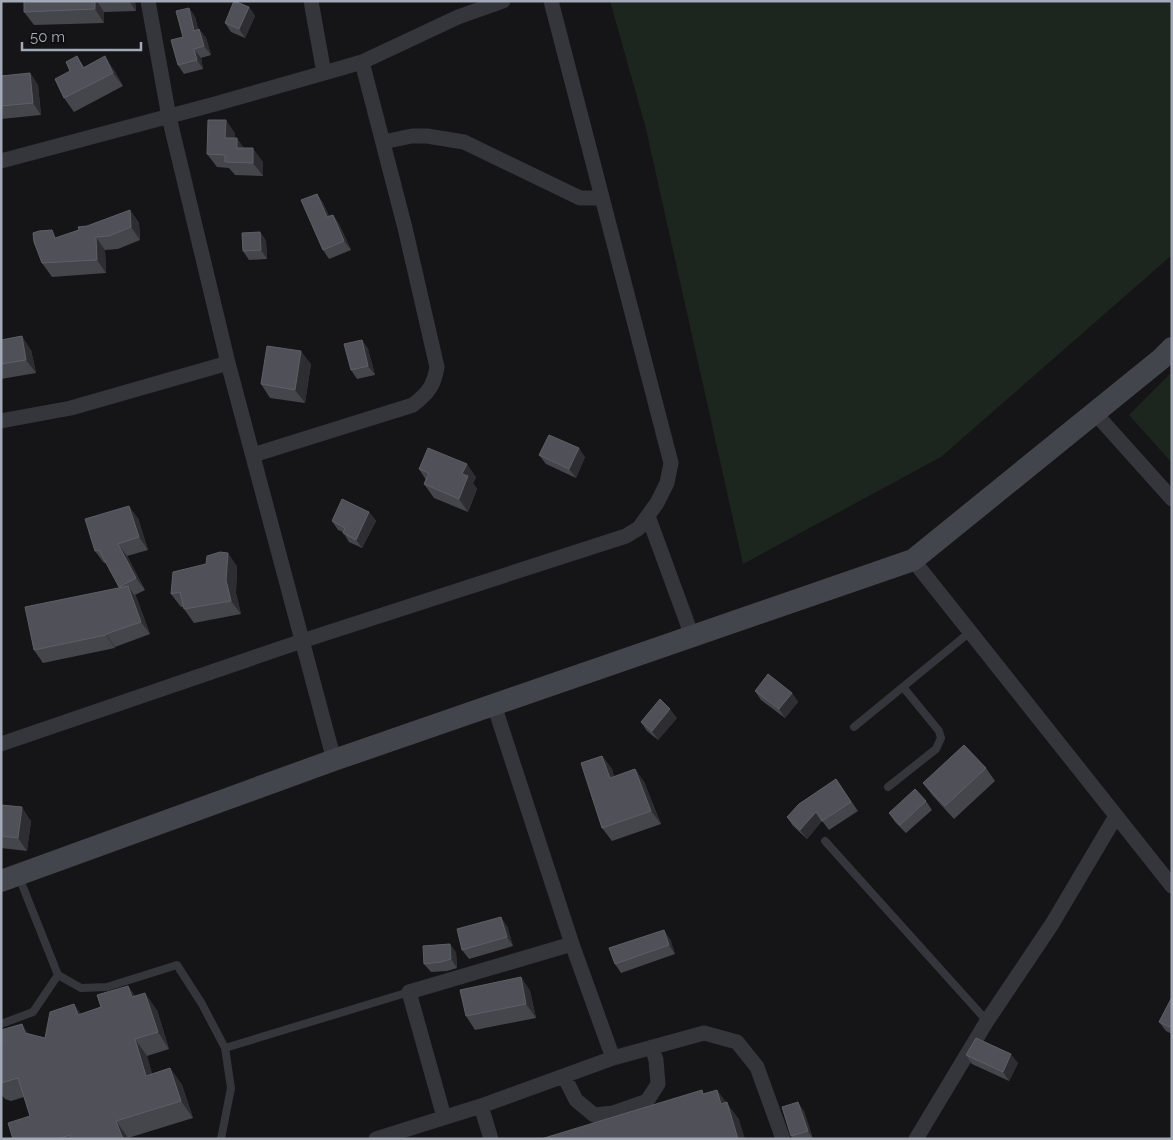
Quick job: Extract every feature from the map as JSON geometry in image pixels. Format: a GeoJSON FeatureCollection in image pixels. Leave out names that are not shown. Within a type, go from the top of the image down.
{"type":"FeatureCollection","features":[{"type":"Feature","properties":{"kind":"street"},"geometry":{"type":"LineString","coordinates":[[148,1],[170,116],[228,363],[334,760]]}},
{"type":"Feature","properties":{"kind":"street"},"geometry":{"type":"LineString","coordinates":[[310,1],[324,73]]}},
{"type":"Feature","properties":{"kind":"street"},"geometry":{"type":"LineString","coordinates":[[1,162],[362,62],[458,17],[503,1]]}},
{"type":"Feature","properties":{"kind":"street"},"geometry":{"type":"LineString","coordinates":[[1,744],[302,641],[626,536],[639,528],[648,516],[668,483],[671,463],[550,1]]}},
{"type":"Feature","properties":{"kind":"street"},"geometry":{"type":"LineString","coordinates":[[252,455],[413,406],[426,395],[435,379],[437,366],[405,228],[362,62]]}},
{"type":"Feature","properties":{"kind":"street"},"geometry":{"type":"LineString","coordinates":[[383,142],[412,136],[427,136],[464,142],[580,198],[602,198]]}},
{"type":"Feature","properties":{"kind":"street"},"geometry":{"type":"LineString","coordinates":[[10,878],[334,760],[914,560],[1161,359],[1172,348]]}},
{"type":"Feature","properties":{"kind":"street"},"geometry":{"type":"LineString","coordinates":[[1,421],[71,408],[228,363]]}},
{"type":"Feature","properties":{"kind":"street"},"geometry":{"type":"LineString","coordinates":[[1095,413],[1172,499]]}},
{"type":"Feature","properties":{"kind":"street"},"geometry":{"type":"LineString","coordinates":[[648,516],[692,636]]}},
{"type":"Feature","properties":{"kind":"street"},"geometry":{"type":"LineString","coordinates":[[914,560],[1172,886]]}},
{"type":"Feature","properties":{"kind":"street"},"geometry":{"type":"LineString","coordinates":[[494,705],[572,944],[613,1058]]}},
{"type":"Feature","properties":{"kind":"street"},"geometry":{"type":"LineString","coordinates":[[916,1139],[987,1021],[1052,924],[1116,816]]}},
{"type":"Feature","properties":{"kind":"street"},"geometry":{"type":"LineString","coordinates":[[444,1118],[408,992],[572,944]]}},
{"type":"Feature","properties":{"kind":"street"},"geometry":{"type":"LineString","coordinates":[[376,1139],[481,1106],[613,1058],[704,1033],[738,1042],[757,1067],[782,1139]]}},
{"type":"Feature","properties":{"kind":"street"},"geometry":{"type":"LineString","coordinates":[[564,1076],[576,1100],[594,1115],[613,1113],[647,1101],[658,1084],[656,1060],[652,1047]]}},
{"type":"Feature","properties":{"kind":"street"},"geometry":{"type":"LineString","coordinates":[[481,1106],[491,1139]]}},
{"type":"Feature","properties":{"kind":"lane"},"geometry":{"type":"LineString","coordinates":[[854,727],[970,632]]}},
{"type":"Feature","properties":{"kind":"lane"},"geometry":{"type":"LineString","coordinates":[[888,787],[936,749],[941,738],[939,731],[902,687]]}},
{"type":"Feature","properties":{"kind":"lane"},"geometry":{"type":"LineString","coordinates":[[825,841],[987,1021]]}},
{"type":"Feature","properties":{"kind":"lane"},"geometry":{"type":"LineString","coordinates":[[10,878],[58,975],[81,988],[107,987],[177,965],[202,1004],[225,1048],[231,1088],[221,1139]]}},
{"type":"Feature","properties":{"kind":"lane"},"geometry":{"type":"LineString","coordinates":[[1,1024],[33,1012],[58,975]]}},
{"type":"Feature","properties":{"kind":"lane"},"geometry":{"type":"LineString","coordinates":[[225,1048],[408,992]]}},
{"type":"Feature","properties":{"kind":"shaded area"},"geometry":{"type":"Polygon","coordinates":[[[610,1],[1172,1],[1172,255],[941,457],[743,564],[646,129],[610,1]]]}},
{"type":"Feature","properties":{"kind":"shaded area"},"geometry":{"type":"Polygon","coordinates":[[[1172,372],[1172,463],[1129,415],[1172,372]]]}},
{"type":"Feature","properties":{"kind":"building"},"geometry":{"type":"Polygon","coordinates":[[[24,1],[95,1],[95,9],[24,12],[24,1]]]}},
{"type":"Feature","properties":{"kind":"building"},"geometry":{"type":"Polygon","coordinates":[[[234,1],[249,7],[239,29],[225,23],[234,1]]]}},
{"type":"Feature","properties":{"kind":"building"},"geometry":{"type":"Polygon","coordinates":[[[189,8],[194,31],[199,29],[204,46],[194,49],[197,60],[178,65],[171,40],[183,37],[176,11],[189,8]]]}},
{"type":"Feature","properties":{"kind":"building"},"geometry":{"type":"Polygon","coordinates":[[[77,56],[83,68],[105,56],[113,73],[64,98],[55,79],[70,71],[66,62],[77,56]]]}},
{"type":"Feature","properties":{"kind":"building"},"geometry":{"type":"Polygon","coordinates":[[[30,73],[33,103],[1,106],[1,76],[30,73]]]}},
{"type":"Feature","properties":{"kind":"building"},"geometry":{"type":"Polygon","coordinates":[[[208,120],[226,120],[225,138],[237,138],[237,148],[253,148],[253,163],[225,162],[225,155],[207,154],[208,120]]]}},
{"type":"Feature","properties":{"kind":"building"},"geometry":{"type":"Polygon","coordinates":[[[317,194],[327,217],[333,215],[344,241],[323,250],[301,200],[317,194]]]}},
{"type":"Feature","properties":{"kind":"building"},"geometry":{"type":"Polygon","coordinates":[[[130,210],[131,227],[109,236],[96,237],[97,260],[42,263],[34,242],[33,233],[52,230],[55,238],[79,230],[78,227],[87,226],[130,210]]]}},
{"type":"Feature","properties":{"kind":"building"},"geometry":{"type":"Polygon","coordinates":[[[260,232],[261,250],[243,251],[242,233],[260,232]]]}},
{"type":"Feature","properties":{"kind":"building"},"geometry":{"type":"Polygon","coordinates":[[[22,336],[26,360],[1,364],[1,340],[22,336]]]}},
{"type":"Feature","properties":{"kind":"building"},"geometry":{"type":"Polygon","coordinates":[[[362,340],[368,366],[351,370],[344,344],[362,340]]]}},
{"type":"Feature","properties":{"kind":"building"},"geometry":{"type":"Polygon","coordinates":[[[267,346],[301,351],[295,390],[261,384],[267,346]]]}},
{"type":"Feature","properties":{"kind":"building"},"geometry":{"type":"Polygon","coordinates":[[[549,435],[579,448],[569,469],[539,455],[549,435]]]}},
{"type":"Feature","properties":{"kind":"building"},"geometry":{"type":"Polygon","coordinates":[[[428,448],[467,464],[462,474],[468,476],[459,499],[424,484],[429,473],[419,469],[428,448]]]}},
{"type":"Feature","properties":{"kind":"building"},"geometry":{"type":"Polygon","coordinates":[[[342,499],[369,512],[356,540],[343,533],[345,528],[332,521],[342,499]]]}},
{"type":"Feature","properties":{"kind":"building"},"geometry":{"type":"Polygon","coordinates":[[[129,506],[139,537],[118,544],[136,578],[119,587],[99,550],[95,551],[85,519],[129,506]]]}},
{"type":"Feature","properties":{"kind":"building"},"geometry":{"type":"Polygon","coordinates":[[[220,552],[228,553],[226,580],[231,601],[184,609],[180,592],[171,594],[173,572],[206,564],[207,556],[220,552]]]}},
{"type":"Feature","properties":{"kind":"building"},"geometry":{"type":"Polygon","coordinates":[[[128,586],[141,622],[106,635],[34,650],[25,607],[128,586]]]}},
{"type":"Feature","properties":{"kind":"building"},"geometry":{"type":"Polygon","coordinates":[[[768,674],[792,693],[779,709],[755,691],[768,674]]]}},
{"type":"Feature","properties":{"kind":"building"},"geometry":{"type":"Polygon","coordinates":[[[660,699],[670,709],[652,731],[641,722],[660,699]]]}},
{"type":"Feature","properties":{"kind":"building"},"geometry":{"type":"Polygon","coordinates":[[[964,745],[986,768],[945,806],[923,783],[964,745]]]}},
{"type":"Feature","properties":{"kind":"building"},"geometry":{"type":"Polygon","coordinates":[[[602,756],[610,778],[635,769],[651,811],[602,828],[581,763],[602,756]]]}},
{"type":"Feature","properties":{"kind":"building"},"geometry":{"type":"Polygon","coordinates":[[[836,779],[851,802],[822,821],[816,812],[800,830],[787,817],[799,804],[836,779]]]}},
{"type":"Feature","properties":{"kind":"building"},"geometry":{"type":"Polygon","coordinates":[[[915,789],[926,801],[900,825],[889,813],[915,789]]]}},
{"type":"Feature","properties":{"kind":"building"},"geometry":{"type":"Polygon","coordinates":[[[1,805],[22,807],[18,838],[1,836],[1,805]]]}},
{"type":"Feature","properties":{"kind":"building"},"geometry":{"type":"Polygon","coordinates":[[[501,917],[507,937],[462,950],[457,929],[501,917]]]}},
{"type":"Feature","properties":{"kind":"building"},"geometry":{"type":"Polygon","coordinates":[[[664,930],[669,945],[615,964],[609,948],[664,930]]]}},
{"type":"Feature","properties":{"kind":"building"},"geometry":{"type":"Polygon","coordinates":[[[450,944],[451,959],[424,964],[423,946],[450,944]]]}},
{"type":"Feature","properties":{"kind":"building"},"geometry":{"type":"Polygon","coordinates":[[[521,977],[526,1004],[466,1016],[460,990],[521,977]]]}},
{"type":"Feature","properties":{"kind":"building"},"geometry":{"type":"Polygon","coordinates":[[[128,986],[132,997],[145,993],[158,1032],[135,1039],[146,1076],[170,1068],[181,1101],[116,1121],[123,1139],[71,1139],[70,1135],[58,1139],[13,1139],[8,1123],[30,1116],[18,1078],[1,1083],[1,1042],[3,1042],[1,1030],[22,1024],[25,1033],[45,1038],[50,1012],[74,1004],[78,1015],[101,1007],[97,995],[128,986]]]}},
{"type":"Feature","properties":{"kind":"building"},"geometry":{"type":"Polygon","coordinates":[[[1172,997],[1172,1028],[1159,1022],[1172,997]]]}},
{"type":"Feature","properties":{"kind":"building"},"geometry":{"type":"Polygon","coordinates":[[[976,1038],[1011,1054],[1003,1072],[966,1055],[976,1038]]]}},
{"type":"Feature","properties":{"kind":"building"},"geometry":{"type":"Polygon","coordinates":[[[702,1090],[703,1094],[717,1090],[721,1104],[727,1102],[738,1139],[541,1139],[702,1090]]]}},
{"type":"Feature","properties":{"kind":"building"},"geometry":{"type":"Polygon","coordinates":[[[798,1102],[808,1131],[791,1136],[782,1107],[798,1102]]]}}]}
